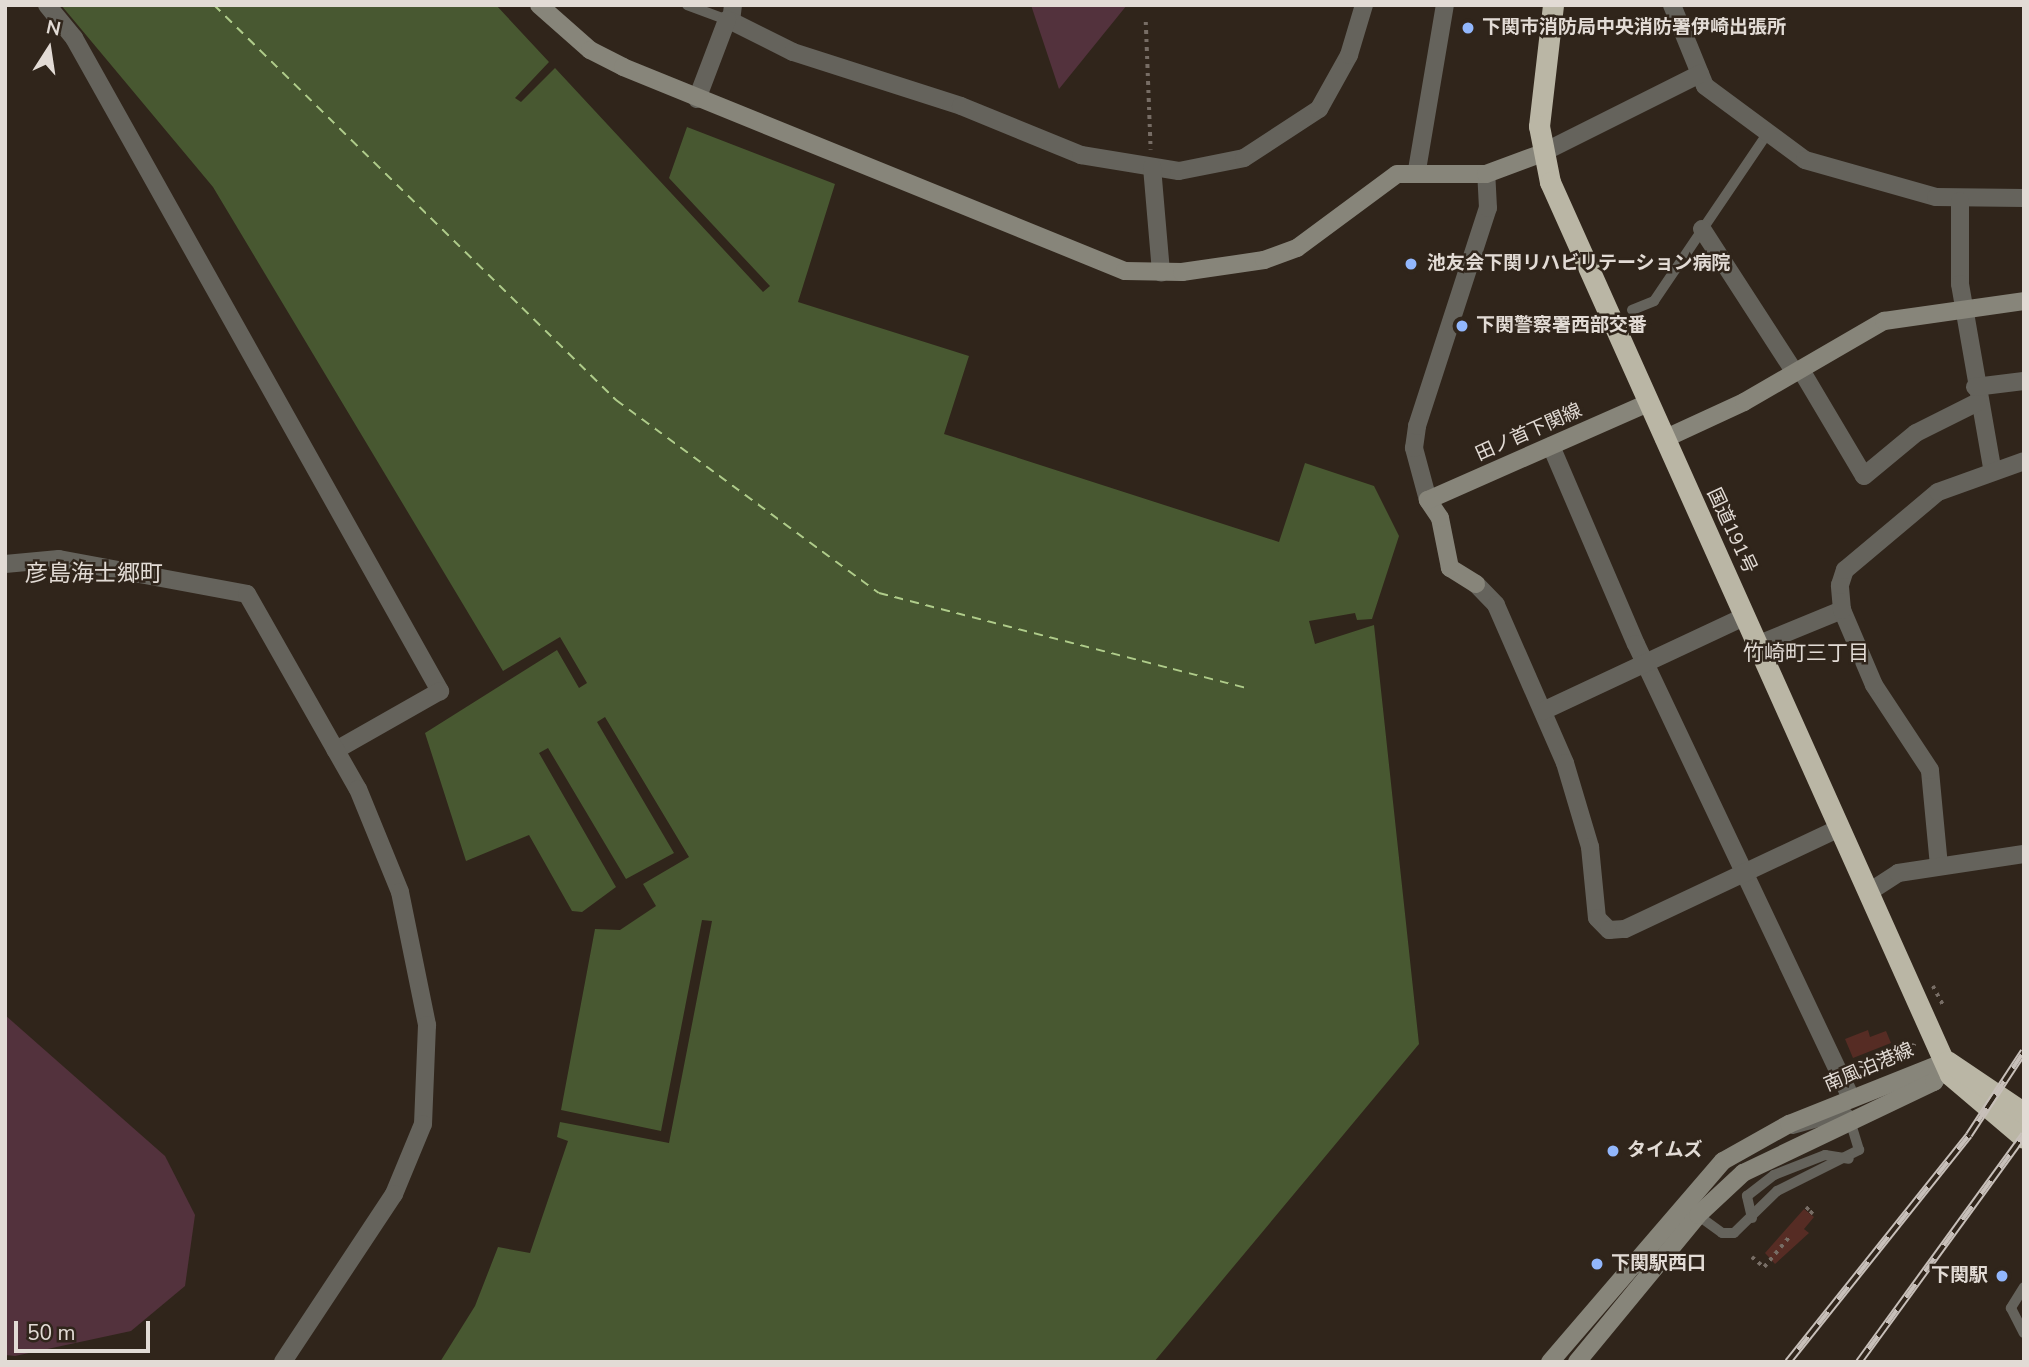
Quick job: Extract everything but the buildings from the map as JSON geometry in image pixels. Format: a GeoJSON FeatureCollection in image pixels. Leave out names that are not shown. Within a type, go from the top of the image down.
{"type":"FeatureCollection","features":[{"type":"Feature","properties":{"kind":"highway","name":"国道191号"},"geometry":{"type":"LineString","coordinates":[[1553,5],[1540,155],[1646,404],[1759,644],[1957,1086],[2024,1138]]}},
{"type":"Feature","properties":{"kind":"highway"},"geometry":{"type":"LineString","coordinates":[[1947,1061],[2024,1113]]}},
{"type":"Feature","properties":{"kind":"street"},"geometry":{"type":"LineString","coordinates":[[47,5],[74,38],[440,691],[336,750]]}},
{"type":"Feature","properties":{"kind":"street"},"geometry":{"type":"LineString","coordinates":[[539,5],[590,50],[698,99],[1106,267],[1161,273],[1264,260],[1297,248],[1383,180],[1417,170],[1486,174],[1540,155],[1700,74]]}},
{"type":"Feature","properties":{"kind":"street"},"geometry":{"type":"LineString","coordinates":[[698,99],[730,15],[793,51],[961,106],[1081,155],[1179,171],[1232,162],[1319,109],[1349,55],[1364,5]]}},
{"type":"Feature","properties":{"kind":"street"},"geometry":{"type":"LineString","coordinates":[[1417,170],[1445,5]]}},
{"type":"Feature","properties":{"kind":"street"},"geometry":{"type":"LineString","coordinates":[[1672,5],[1700,74],[1765,137],[1822,167],[1960,201],[2024,198]]}},
{"type":"Feature","properties":{"kind":"street"},"geometry":{"type":"LineString","coordinates":[[1152,167],[1161,273]]}},
{"type":"Feature","properties":{"kind":"street"},"geometry":{"type":"LineString","coordinates":[[1486,174],[1488,208],[1417,426],[1414,448],[1429,500],[1440,518],[1450,568],[1476,584],[1496,606],[1543,711],[1583,813],[1603,925],[1625,929],[1840,828]]}},
{"type":"Feature","properties":{"kind":"street"},"geometry":{"type":"LineString","coordinates":[[1960,201],[1963,306],[1992,467]]}},
{"type":"Feature","properties":{"kind":"street"},"geometry":{"type":"LineString","coordinates":[[1702,229],[1864,476],[1916,433],[1977,395],[2024,382]]}},
{"type":"Feature","properties":{"kind":"street"},"geometry":{"type":"LineString","coordinates":[[1664,439],[1798,372],[1885,321],[1963,306],[2024,301]]}},
{"type":"Feature","properties":{"kind":"street","name":"田ノ首下関線"},"geometry":{"type":"LineString","coordinates":[[1429,500],[1646,404]]}},
{"type":"Feature","properties":{"kind":"street"},"geometry":{"type":"LineString","coordinates":[[1551,446],[1742,872],[1851,1098]]}},
{"type":"Feature","properties":{"kind":"street"},"geometry":{"type":"LineString","coordinates":[[1939,866],[1924,755],[1874,685],[1842,610],[1845,570],[1938,492],[1992,467],[2024,461]]}},
{"type":"Feature","properties":{"kind":"street"},"geometry":{"type":"LineString","coordinates":[[5,564],[59,559],[247,594],[336,750],[376,828],[420,970],[427,1025],[423,1124],[394,1194],[283,1362]]}},
{"type":"Feature","properties":{"kind":"street"},"geometry":{"type":"LineString","coordinates":[[1759,644],[1842,610]]}},
{"type":"Feature","properties":{"kind":"street"},"geometry":{"type":"LineString","coordinates":[[1543,711],[1746,617]]}},
{"type":"Feature","properties":{"kind":"street"},"geometry":{"type":"LineString","coordinates":[[1869,892],[1898,873],[2024,854]]}},
{"type":"Feature","properties":{"kind":"street","name":"南風泊港線"},"geometry":{"type":"LineString","coordinates":[[1550,1362],[1682,1202],[1723,1161],[1770,1133],[1947,1061]]}},
{"type":"Feature","properties":{"kind":"street","name":"南風泊港線"},"geometry":{"type":"LineString","coordinates":[[1577,1362],[1698,1215],[1758,1163],[1934,1082],[1947,1061]]}},
{"type":"Feature","properties":{"kind":"lane"},"geometry":{"type":"LineString","coordinates":[[687,5],[730,15]]}},
{"type":"Feature","properties":{"kind":"lane"},"geometry":{"type":"LineString","coordinates":[[1632,310],[1654,301],[1765,137]]}},
{"type":"Feature","properties":{"kind":"lane"},"geometry":{"type":"LineString","coordinates":[[1682,1202],[1728,1234],[1752,1218],[1777,1191],[1850,1159],[1860,1144],[1854,1119],[1842,1113],[1770,1133]]}},
{"type":"Feature","properties":{"kind":"lane"},"geometry":{"type":"LineString","coordinates":[[1752,1218],[1747,1196],[1774,1175],[1825,1155],[1850,1159]]}},
{"type":"Feature","properties":{"kind":"lane"},"geometry":{"type":"LineString","coordinates":[[2024,1287],[2011,1308],[2024,1333]]}},
{"type":"Feature","properties":{"kind":"path"},"geometry":{"type":"LineString","coordinates":[[1146,22],[1152,167]]}},
{"type":"Feature","properties":{"kind":"path"},"geometry":{"type":"LineString","coordinates":[[1934,986],[1943,1006]]}},
{"type":"Feature","properties":{"kind":"path"},"geometry":{"type":"LineString","coordinates":[[1910,1053],[1914,1042]]}},
{"type":"Feature","properties":{"kind":"path"},"geometry":{"type":"LineString","coordinates":[[1808,1212],[1813,1206]]}},
{"type":"Feature","properties":{"kind":"path"},"geometry":{"type":"LineString","coordinates":[[1752,1257],[1764,1267],[1789,1237]]}},
{"type":"Feature","properties":{"kind":"shaded area"},"geometry":{"type":"Polygon","coordinates":[[[61,5],[496,5],[549,62],[515,98],[521,102],[555,68],[763,292],[770,286],[669,178],[687,127],[835,184],[798,302],[969,356],[944,434],[1279,542],[1305,463],[1374,486],[1399,536],[1372,619],[1357,620],[1355,613],[1309,621],[1315,644],[1374,625],[1419,1044],[1154,1362],[440,1362],[475,1306],[498,1247],[530,1253],[568,1141],[557,1137],[560,1122],[669,1143],[712,921],[702,920],[661,1131],[561,1110],[595,929],[620,930],[656,906],[643,884],[689,857],[605,717],[597,722],[674,853],[626,879],[548,748],[539,753],[616,887],[582,912],[572,911],[529,835],[466,861],[425,733],[557,650],[579,688],[587,683],[560,637],[503,671],[213,187],[61,5]]]}},
{"type":"Feature","properties":{"kind":"shaded area"},"geometry":{"type":"Polygon","coordinates":[[[1031,5],[1127,5],[1059,89],[1031,5]]]}},
{"type":"Feature","properties":{"kind":"shaded area"},"geometry":{"type":"Polygon","coordinates":[[[5,1015],[165,1156],[195,1215],[185,1286],[131,1331],[15,1356],[5,1355],[5,1015]]]}},
{"type":"Feature","properties":{"kind":"ferry route"},"geometry":{"type":"LineString","coordinates":[[214,5],[616,400],[879,593],[1250,689]]}},
{"type":"Feature","properties":{"kind":"railway"},"geometry":{"type":"LineString","coordinates":[[1788,1362],[1969,1135],[2024,1051]]}},
{"type":"Feature","properties":{"kind":"railway"},"geometry":{"type":"LineString","coordinates":[[1859,1362],[2024,1135]]}},
{"type":"Feature","properties":{"kind":"place","name":"下関市消防局中央消防署伊崎出張所"},"geometry":{"type":"Point","coordinates":[1468,28]}},
{"type":"Feature","properties":{"kind":"place","name":"池友会下関リハビリテーション病院"},"geometry":{"type":"Point","coordinates":[1411,264]}},
{"type":"Feature","properties":{"kind":"place","name":"下関警察署西部交番"},"geometry":{"type":"Point","coordinates":[1462,326]}},
{"type":"Feature","properties":{"kind":"place","name":"タイムズ"},"geometry":{"type":"Point","coordinates":[1613,1151]}},
{"type":"Feature","properties":{"kind":"place","name":"下関駅西口"},"geometry":{"type":"Point","coordinates":[1597,1264]}},
{"type":"Feature","properties":{"kind":"place","name":"下関駅"},"geometry":{"type":"Point","coordinates":[2002,1276]}},
{"type":"Feature","properties":{"kind":"district","name":"彦島海士郷町"},"geometry":{"type":"Point","coordinates":[94,574]}},
{"type":"Feature","properties":{"kind":"district","name":"竹崎町三丁目"},"geometry":{"type":"Point","coordinates":[1806,653]}}]}
